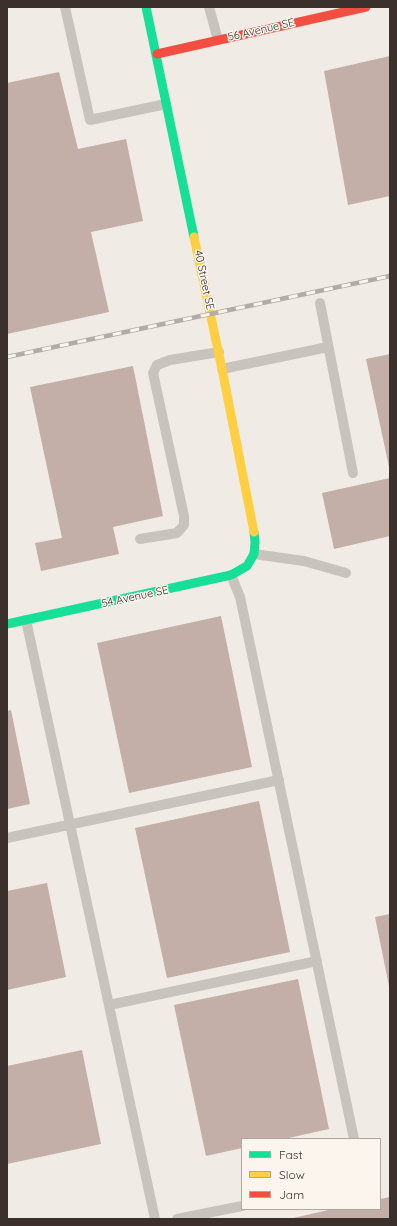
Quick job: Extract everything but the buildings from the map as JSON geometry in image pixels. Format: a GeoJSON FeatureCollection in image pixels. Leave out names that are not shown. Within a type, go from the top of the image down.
{"type":"FeatureCollection","features":[{"type":"Feature","properties":{"kind":"street","name":"40 Street SE"},"geometry":{"type":"LineString","coordinates":[[146,7],[219,352],[253,524],[255,542],[254,554]]}},
{"type":"Feature","properties":{"kind":"street","name":"56 Avenue SE"},"geometry":{"type":"LineString","coordinates":[[157,54],[218,40],[328,11],[366,7]]}},
{"type":"Feature","properties":{"kind":"street","name":"54 Avenue SE"},"geometry":{"type":"LineString","coordinates":[[7,624],[205,582],[231,575],[247,566],[254,554]]}},
{"type":"Feature","properties":{"kind":"lane"},"geometry":{"type":"LineString","coordinates":[[65,7],[90,120],[166,104]]}},
{"type":"Feature","properties":{"kind":"lane"},"geometry":{"type":"LineString","coordinates":[[209,7],[218,40]]}},
{"type":"Feature","properties":{"kind":"lane"},"geometry":{"type":"LineString","coordinates":[[320,303],[353,473]]}},
{"type":"Feature","properties":{"kind":"lane"},"geometry":{"type":"LineString","coordinates":[[222,369],[328,347]]}},
{"type":"Feature","properties":{"kind":"lane"},"geometry":{"type":"LineString","coordinates":[[140,539],[178,533],[184,525],[184,516],[153,373],[157,365],[170,360],[219,352]]}},
{"type":"Feature","properties":{"kind":"lane"},"geometry":{"type":"LineString","coordinates":[[254,554],[304,561],[346,573]]}},
{"type":"Feature","properties":{"kind":"lane"},"geometry":{"type":"LineString","coordinates":[[231,575],[240,597],[354,1138]]}},
{"type":"Feature","properties":{"kind":"lane"},"geometry":{"type":"LineString","coordinates":[[26,620],[155,1219]]}},
{"type":"Feature","properties":{"kind":"lane"},"geometry":{"type":"LineString","coordinates":[[7,838],[279,780]]}},
{"type":"Feature","properties":{"kind":"lane"},"geometry":{"type":"LineString","coordinates":[[109,1005],[317,961]]}},
{"type":"Feature","properties":{"kind":"lane"},"geometry":{"type":"LineString","coordinates":[[177,1219],[241,1206]]}},
{"type":"Feature","properties":{"kind":"railway"},"geometry":{"type":"LineString","coordinates":[[7,357],[390,276]]}},
{"type":"Feature","properties":{"kind":"traffic: fast"},"geometry":{"type":"LineString","coordinates":[[146,7],[194,237]]}},
{"type":"Feature","properties":{"kind":"traffic: fast"},"geometry":{"type":"LineString","coordinates":[[7,624],[231,575],[247,566],[254,554],[254,532]]}},
{"type":"Feature","properties":{"kind":"traffic: slow"},"geometry":{"type":"LineString","coordinates":[[194,237],[254,532]]}},
{"type":"Feature","properties":{"kind":"traffic: jam"},"geometry":{"type":"LineString","coordinates":[[157,54],[366,7]]}}]}
